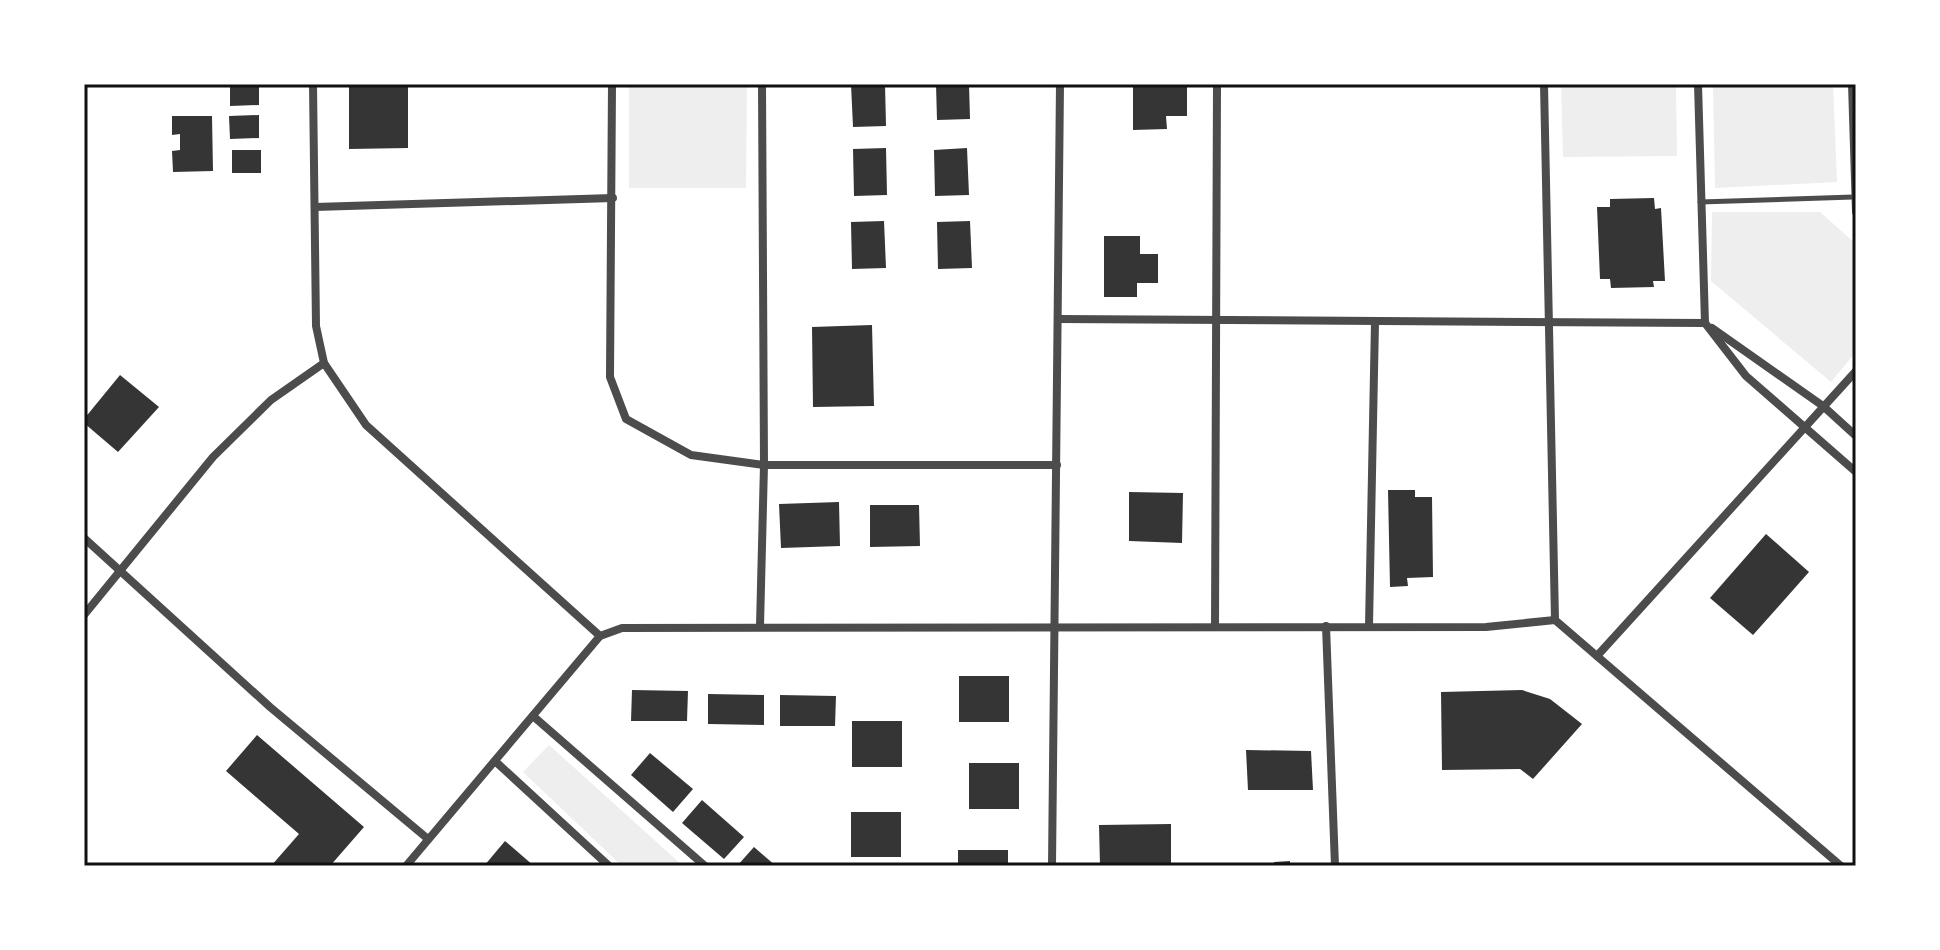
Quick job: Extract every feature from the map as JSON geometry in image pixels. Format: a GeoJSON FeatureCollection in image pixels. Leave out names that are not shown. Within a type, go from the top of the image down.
{"type":"FeatureCollection","features":[{"type":"Feature","properties":{"kind":"street"},"geometry":{"type":"LineString","coordinates":[[313,84],[316,326],[324,363],[366,425],[600,636]]}},
{"type":"Feature","properties":{"kind":"street"},"geometry":{"type":"LineString","coordinates":[[612,84],[610,377],[626,419],[691,455],[764,465],[1057,465]]}},
{"type":"Feature","properties":{"kind":"street"},"geometry":{"type":"LineString","coordinates":[[760,626],[764,465],[762,84]]}},
{"type":"Feature","properties":{"kind":"street"},"geometry":{"type":"LineString","coordinates":[[1052,866],[1060,84]]}},
{"type":"Feature","properties":{"kind":"street"},"geometry":{"type":"LineString","coordinates":[[1215,626],[1217,84]]}},
{"type":"Feature","properties":{"kind":"street"},"geometry":{"type":"LineString","coordinates":[[1544,84],[1555,620]]}},
{"type":"Feature","properties":{"kind":"street"},"geometry":{"type":"LineString","coordinates":[[1698,84],[1699,202],[1705,323],[1746,376],[1856,472]]}},
{"type":"Feature","properties":{"kind":"street"},"geometry":{"type":"LineString","coordinates":[[1852,84],[1853,197],[1856,212]]}},
{"type":"Feature","properties":{"kind":"street"},"geometry":{"type":"LineString","coordinates":[[315,207],[613,198]]}},
{"type":"Feature","properties":{"kind":"street"},"geometry":{"type":"LineString","coordinates":[[1058,319],[1705,323],[1823,406],[1856,436]]}},
{"type":"Feature","properties":{"kind":"street"},"geometry":{"type":"LineString","coordinates":[[1369,626],[1375,322]]}},
{"type":"Feature","properties":{"kind":"street"},"geometry":{"type":"LineString","coordinates":[[84,615],[213,457],[271,400],[324,363]]}},
{"type":"Feature","properties":{"kind":"street"},"geometry":{"type":"LineString","coordinates":[[1597,656],[1856,371]]}},
{"type":"Feature","properties":{"kind":"street"},"geometry":{"type":"LineString","coordinates":[[84,538],[270,707],[428,839]]}},
{"type":"Feature","properties":{"kind":"street"},"geometry":{"type":"LineString","coordinates":[[406,866],[600,636],[622,628],[1486,627],[1555,620],[1841,866]]}},
{"type":"Feature","properties":{"kind":"street"},"geometry":{"type":"LineString","coordinates":[[1326,626],[1335,866]]}},
{"type":"Feature","properties":{"kind":"street"},"geometry":{"type":"LineString","coordinates":[[533,716],[705,866]]}},
{"type":"Feature","properties":{"kind":"street"},"geometry":{"type":"LineString","coordinates":[[495,761],[609,866]]}},
{"type":"Feature","properties":{"kind":"lane"},"geometry":{"type":"LineString","coordinates":[[1699,202],[1853,197]]}},
{"type":"Feature","properties":{"kind":"shaded area"},"geometry":{"type":"Polygon","coordinates":[[[629,84],[747,84],[746,188],[629,188],[629,84]]]}},
{"type":"Feature","properties":{"kind":"shaded area"},"geometry":{"type":"Polygon","coordinates":[[[1561,84],[1676,84],[1677,156],[1563,157],[1561,84]]]}},
{"type":"Feature","properties":{"kind":"shaded area"},"geometry":{"type":"Polygon","coordinates":[[[1713,84],[1833,84],[1837,182],[1715,188],[1713,84]]]}},
{"type":"Feature","properties":{"kind":"shaded area"},"geometry":{"type":"Polygon","coordinates":[[[1712,212],[1820,212],[1856,244],[1856,352],[1831,382],[1711,281],[1712,212]]]}},
{"type":"Feature","properties":{"kind":"shaded area"},"geometry":{"type":"Polygon","coordinates":[[[549,745],[683,866],[622,866],[523,772],[549,745]]]}},
{"type":"Feature","properties":{"kind":"building"},"geometry":{"type":"Polygon","coordinates":[[[230,84],[259,84],[259,105],[230,106],[230,84]]]}},
{"type":"Feature","properties":{"kind":"building"},"geometry":{"type":"Polygon","coordinates":[[[349,84],[408,84],[408,148],[349,149],[349,84]]]}},
{"type":"Feature","properties":{"kind":"building"},"geometry":{"type":"Polygon","coordinates":[[[851,84],[885,84],[886,126],[853,127],[851,84]]]}},
{"type":"Feature","properties":{"kind":"building"},"geometry":{"type":"Polygon","coordinates":[[[936,84],[969,84],[970,119],[937,120],[936,84]]]}},
{"type":"Feature","properties":{"kind":"building"},"geometry":{"type":"Polygon","coordinates":[[[1133,84],[1187,87],[1187,116],[1166,116],[1167,129],[1133,130],[1133,84]]]}},
{"type":"Feature","properties":{"kind":"building"},"geometry":{"type":"Polygon","coordinates":[[[259,115],[259,138],[230,139],[229,116],[259,115]]]}},
{"type":"Feature","properties":{"kind":"building"},"geometry":{"type":"Polygon","coordinates":[[[172,116],[212,116],[213,171],[173,172],[172,151],[180,150],[180,134],[172,135],[172,116]]]}},
{"type":"Feature","properties":{"kind":"building"},"geometry":{"type":"Polygon","coordinates":[[[886,148],[887,195],[854,196],[853,149],[886,148]]]}},
{"type":"Feature","properties":{"kind":"building"},"geometry":{"type":"Polygon","coordinates":[[[967,148],[969,195],[935,196],[934,150],[967,148]]]}},
{"type":"Feature","properties":{"kind":"building"},"geometry":{"type":"Polygon","coordinates":[[[232,150],[261,150],[261,173],[232,173],[232,150]]]}},
{"type":"Feature","properties":{"kind":"building"},"geometry":{"type":"Polygon","coordinates":[[[1654,198],[1655,209],[1661,208],[1665,281],[1653,281],[1654,287],[1611,288],[1610,279],[1600,279],[1597,207],[1610,207],[1610,199],[1654,198]]]}},
{"type":"Feature","properties":{"kind":"building"},"geometry":{"type":"Polygon","coordinates":[[[884,221],[886,268],[852,269],[851,222],[884,221]]]}},
{"type":"Feature","properties":{"kind":"building"},"geometry":{"type":"Polygon","coordinates":[[[970,221],[972,268],[938,269],[937,222],[970,221]]]}},
{"type":"Feature","properties":{"kind":"building"},"geometry":{"type":"Polygon","coordinates":[[[1104,236],[1140,236],[1140,254],[1158,254],[1158,283],[1137,283],[1137,297],[1104,297],[1104,236]]]}},
{"type":"Feature","properties":{"kind":"building"},"geometry":{"type":"Polygon","coordinates":[[[872,325],[874,406],[813,407],[812,327],[872,325]]]}},
{"type":"Feature","properties":{"kind":"building"},"geometry":{"type":"Polygon","coordinates":[[[120,375],[159,407],[118,452],[84,423],[84,419],[120,375]]]}},
{"type":"Feature","properties":{"kind":"building"},"geometry":{"type":"Polygon","coordinates":[[[1388,490],[1415,490],[1415,497],[1432,497],[1433,577],[1407,578],[1408,586],[1390,587],[1388,490]]]}},
{"type":"Feature","properties":{"kind":"building"},"geometry":{"type":"Polygon","coordinates":[[[1129,492],[1183,493],[1182,543],[1129,541],[1129,492]]]}},
{"type":"Feature","properties":{"kind":"building"},"geometry":{"type":"Polygon","coordinates":[[[839,502],[840,546],[781,548],[779,504],[839,502]]]}},
{"type":"Feature","properties":{"kind":"building"},"geometry":{"type":"Polygon","coordinates":[[[870,505],[919,505],[920,546],[870,547],[870,505]]]}},
{"type":"Feature","properties":{"kind":"building"},"geometry":{"type":"Polygon","coordinates":[[[1766,534],[1809,572],[1753,635],[1710,598],[1766,534]]]}},
{"type":"Feature","properties":{"kind":"building"},"geometry":{"type":"Polygon","coordinates":[[[959,676],[1009,676],[1009,722],[959,722],[959,676]]]}},
{"type":"Feature","properties":{"kind":"building"},"geometry":{"type":"Polygon","coordinates":[[[632,690],[688,691],[687,721],[631,721],[632,690]]]}},
{"type":"Feature","properties":{"kind":"building"},"geometry":{"type":"Polygon","coordinates":[[[1522,690],[1550,699],[1582,724],[1533,779],[1520,769],[1442,770],[1441,692],[1522,690]]]}},
{"type":"Feature","properties":{"kind":"building"},"geometry":{"type":"Polygon","coordinates":[[[708,694],[764,695],[764,725],[708,724],[708,694]]]}},
{"type":"Feature","properties":{"kind":"building"},"geometry":{"type":"Polygon","coordinates":[[[780,695],[836,696],[835,726],[780,726],[780,695]]]}},
{"type":"Feature","properties":{"kind":"building"},"geometry":{"type":"Polygon","coordinates":[[[852,721],[902,721],[902,767],[852,767],[852,721]]]}},
{"type":"Feature","properties":{"kind":"building"},"geometry":{"type":"Polygon","coordinates":[[[257,735],[364,827],[330,866],[271,866],[299,834],[226,771],[257,735]]]}},
{"type":"Feature","properties":{"kind":"building"},"geometry":{"type":"Polygon","coordinates":[[[1246,750],[1311,751],[1313,790],[1248,790],[1246,750]]]}},
{"type":"Feature","properties":{"kind":"building"},"geometry":{"type":"Polygon","coordinates":[[[650,753],[693,789],[673,812],[631,775],[650,753]]]}},
{"type":"Feature","properties":{"kind":"building"},"geometry":{"type":"Polygon","coordinates":[[[969,763],[1019,763],[1019,809],[969,809],[969,763]]]}},
{"type":"Feature","properties":{"kind":"building"},"geometry":{"type":"Polygon","coordinates":[[[702,800],[744,837],[724,859],[682,823],[702,800]]]}},
{"type":"Feature","properties":{"kind":"building"},"geometry":{"type":"Polygon","coordinates":[[[851,812],[901,812],[901,857],[851,857],[851,812]]]}},
{"type":"Feature","properties":{"kind":"building"},"geometry":{"type":"Polygon","coordinates":[[[1171,824],[1171,866],[1100,866],[1099,825],[1171,824]]]}},
{"type":"Feature","properties":{"kind":"building"},"geometry":{"type":"Polygon","coordinates":[[[505,841],[534,866],[484,866],[505,841]]]}},
{"type":"Feature","properties":{"kind":"building"},"geometry":{"type":"Polygon","coordinates":[[[754,847],[776,866],[737,866],[754,847]]]}},
{"type":"Feature","properties":{"kind":"building"},"geometry":{"type":"Polygon","coordinates":[[[958,850],[1008,850],[1008,866],[958,866],[958,850]]]}},
{"type":"Feature","properties":{"kind":"building"},"geometry":{"type":"Polygon","coordinates":[[[1290,861],[1290,866],[1274,866],[1274,862],[1290,861]]]}}]}
